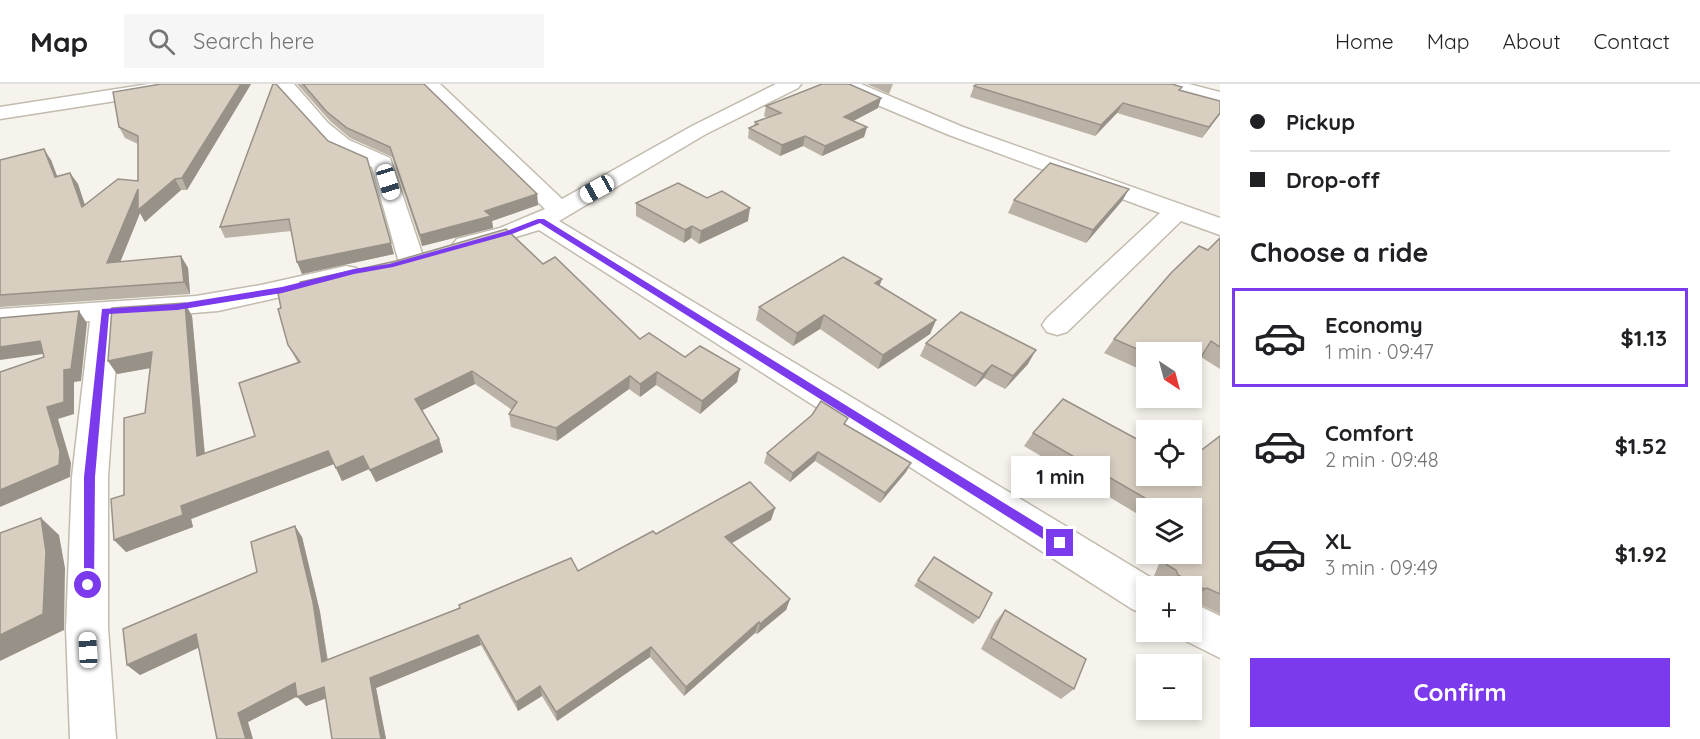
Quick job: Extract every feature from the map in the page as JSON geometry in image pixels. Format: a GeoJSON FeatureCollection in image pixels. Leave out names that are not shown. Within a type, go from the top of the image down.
{"type":"FeatureCollection","features":[{"type":"Feature","properties":{"kind":"street"},"geometry":{"type":"LineString","coordinates":[[0,113],[186,84]]}},
{"type":"Feature","properties":{"kind":"street"},"geometry":{"type":"LineString","coordinates":[[284,84],[321,127],[341,145],[382,163],[410,259]]}},
{"type":"Feature","properties":{"kind":"street"},"geometry":{"type":"LineString","coordinates":[[429,84],[551,215],[1136,590]]}},
{"type":"Feature","properties":{"kind":"street"},"geometry":{"type":"LineString","coordinates":[[0,319],[61,312],[177,307],[224,301],[410,259],[509,233],[551,215],[699,130],[791,84]]}},
{"type":"Feature","properties":{"kind":"street"},"geometry":{"type":"LineString","coordinates":[[844,84],[957,131],[1220,227]]}},
{"type":"Feature","properties":{"kind":"street"},"geometry":{"type":"LineString","coordinates":[[1167,84],[1220,98]]}},
{"type":"Feature","properties":{"kind":"street"},"geometry":{"type":"LineString","coordinates":[[1056,325],[1177,212]]}},
{"type":"Feature","properties":{"kind":"street"},"geometry":{"type":"LineString","coordinates":[[93,739],[87,628],[90,477],[105,311]]}},
{"type":"Feature","properties":{"kind":"street"},"geometry":{"type":"LineString","coordinates":[[1202,628],[1220,639]]}},
{"type":"Feature","properties":{"kind":"building"},"geometry":{"type":"Polygon","coordinates":[[[161,84],[241,84],[182,178],[175,179],[138,210],[138,189],[107,263],[181,256],[184,282],[0,295],[0,160],[44,149],[55,177],[70,173],[82,207],[118,179],[138,181],[138,136],[119,127],[113,92],[161,84]]]}},
{"type":"Feature","properties":{"kind":"building"},"geometry":{"type":"Polygon","coordinates":[[[273,84],[276,84],[328,141],[367,158],[391,243],[297,262],[289,219],[220,227],[273,84]]]}},
{"type":"Feature","properties":{"kind":"building"},"geometry":{"type":"Polygon","coordinates":[[[303,84],[424,84],[537,194],[485,211],[491,216],[420,235],[390,147],[347,128],[326,111],[303,84]]]}},
{"type":"Feature","properties":{"kind":"building"},"geometry":{"type":"Polygon","coordinates":[[[822,84],[849,84],[881,98],[844,117],[867,127],[825,146],[805,136],[782,145],[749,128],[758,124],[755,122],[781,113],[766,106],[822,84]]]}},
{"type":"Feature","properties":{"kind":"building"},"geometry":{"type":"Polygon","coordinates":[[[977,84],[1172,84],[1182,87],[1179,90],[1220,101],[1220,113],[1209,127],[1123,103],[1101,125],[974,86],[977,84]]]}},
{"type":"Feature","properties":{"kind":"building"},"geometry":{"type":"Polygon","coordinates":[[[1050,163],[1129,189],[1093,230],[1014,200],[1050,163]]]}},
{"type":"Feature","properties":{"kind":"building"},"geometry":{"type":"Polygon","coordinates":[[[678,183],[707,198],[722,191],[750,208],[701,231],[692,226],[685,230],[636,203],[678,183]]]}},
{"type":"Feature","properties":{"kind":"building"},"geometry":{"type":"Polygon","coordinates":[[[506,229],[543,264],[555,257],[640,339],[649,333],[685,357],[700,346],[740,369],[702,401],[657,372],[640,384],[630,376],[556,428],[509,414],[517,402],[472,371],[415,399],[439,439],[370,470],[363,456],[336,468],[328,451],[181,506],[183,515],[114,540],[111,499],[124,495],[124,418],[145,413],[152,352],[108,361],[112,308],[185,303],[197,456],[255,436],[239,383],[300,362],[288,345],[278,309],[281,308],[278,293],[301,287],[300,282],[396,261],[506,229]]]}},
{"type":"Feature","properties":{"kind":"building"},"geometry":{"type":"Polygon","coordinates":[[[1220,238],[1220,347],[1211,341],[1202,355],[1202,342],[1136,342],[1136,349],[1114,339],[1171,273],[1199,246],[1208,250],[1220,238]]]}},
{"type":"Feature","properties":{"kind":"building"},"geometry":{"type":"Polygon","coordinates":[[[843,257],[882,279],[875,283],[936,320],[883,355],[824,315],[797,333],[759,307],[843,257]]]}},
{"type":"Feature","properties":{"kind":"building"},"geometry":{"type":"Polygon","coordinates":[[[79,311],[71,369],[64,370],[64,402],[47,407],[60,451],[59,465],[0,490],[0,372],[44,357],[40,341],[0,347],[0,318],[79,311]]]}},
{"type":"Feature","properties":{"kind":"building"},"geometry":{"type":"Polygon","coordinates":[[[961,312],[1036,350],[1013,376],[992,365],[983,374],[926,343],[961,312]]]}},
{"type":"Feature","properties":{"kind":"building"},"geometry":{"type":"Polygon","coordinates":[[[1063,399],[1136,439],[1136,486],[1202,486],[1202,450],[1220,436],[1220,594],[1202,588],[1202,576],[1180,576],[1176,570],[1167,565],[1202,564],[1202,498],[1145,498],[1033,433],[1063,399]]]}},
{"type":"Feature","properties":{"kind":"building"},"geometry":{"type":"Polygon","coordinates":[[[821,401],[848,418],[844,424],[911,463],[885,493],[818,452],[793,473],[767,453],[812,415],[821,401]]]}},
{"type":"Feature","properties":{"kind":"building"},"geometry":{"type":"Polygon","coordinates":[[[750,482],[775,508],[725,537],[790,599],[760,624],[759,622],[686,687],[651,647],[556,712],[540,686],[516,702],[478,635],[370,678],[381,739],[332,739],[324,687],[297,697],[295,683],[238,713],[246,739],[217,739],[196,634],[127,665],[123,629],[257,572],[251,542],[295,526],[313,602],[322,662],[460,608],[459,605],[571,558],[578,571],[653,531],[656,534],[750,482]]]}},
{"type":"Feature","properties":{"kind":"building"},"geometry":{"type":"Polygon","coordinates":[[[41,518],[46,552],[43,614],[0,635],[0,533],[41,518]]]}},
{"type":"Feature","properties":{"kind":"building"},"geometry":{"type":"Polygon","coordinates":[[[934,557],[992,593],[979,618],[918,580],[934,557]]]}},
{"type":"Feature","properties":{"kind":"building"},"geometry":{"type":"Polygon","coordinates":[[[1005,610],[1086,659],[1074,689],[991,638],[1005,610]]]}},
{"type":"Feature","properties":{"kind":"route"},"geometry":{"type":"LineString","coordinates":[[88,585],[90,477],[105,311],[177,307],[282,290],[354,272],[390,266],[411,258],[509,233],[541,221],[1060,543]]}}]}
